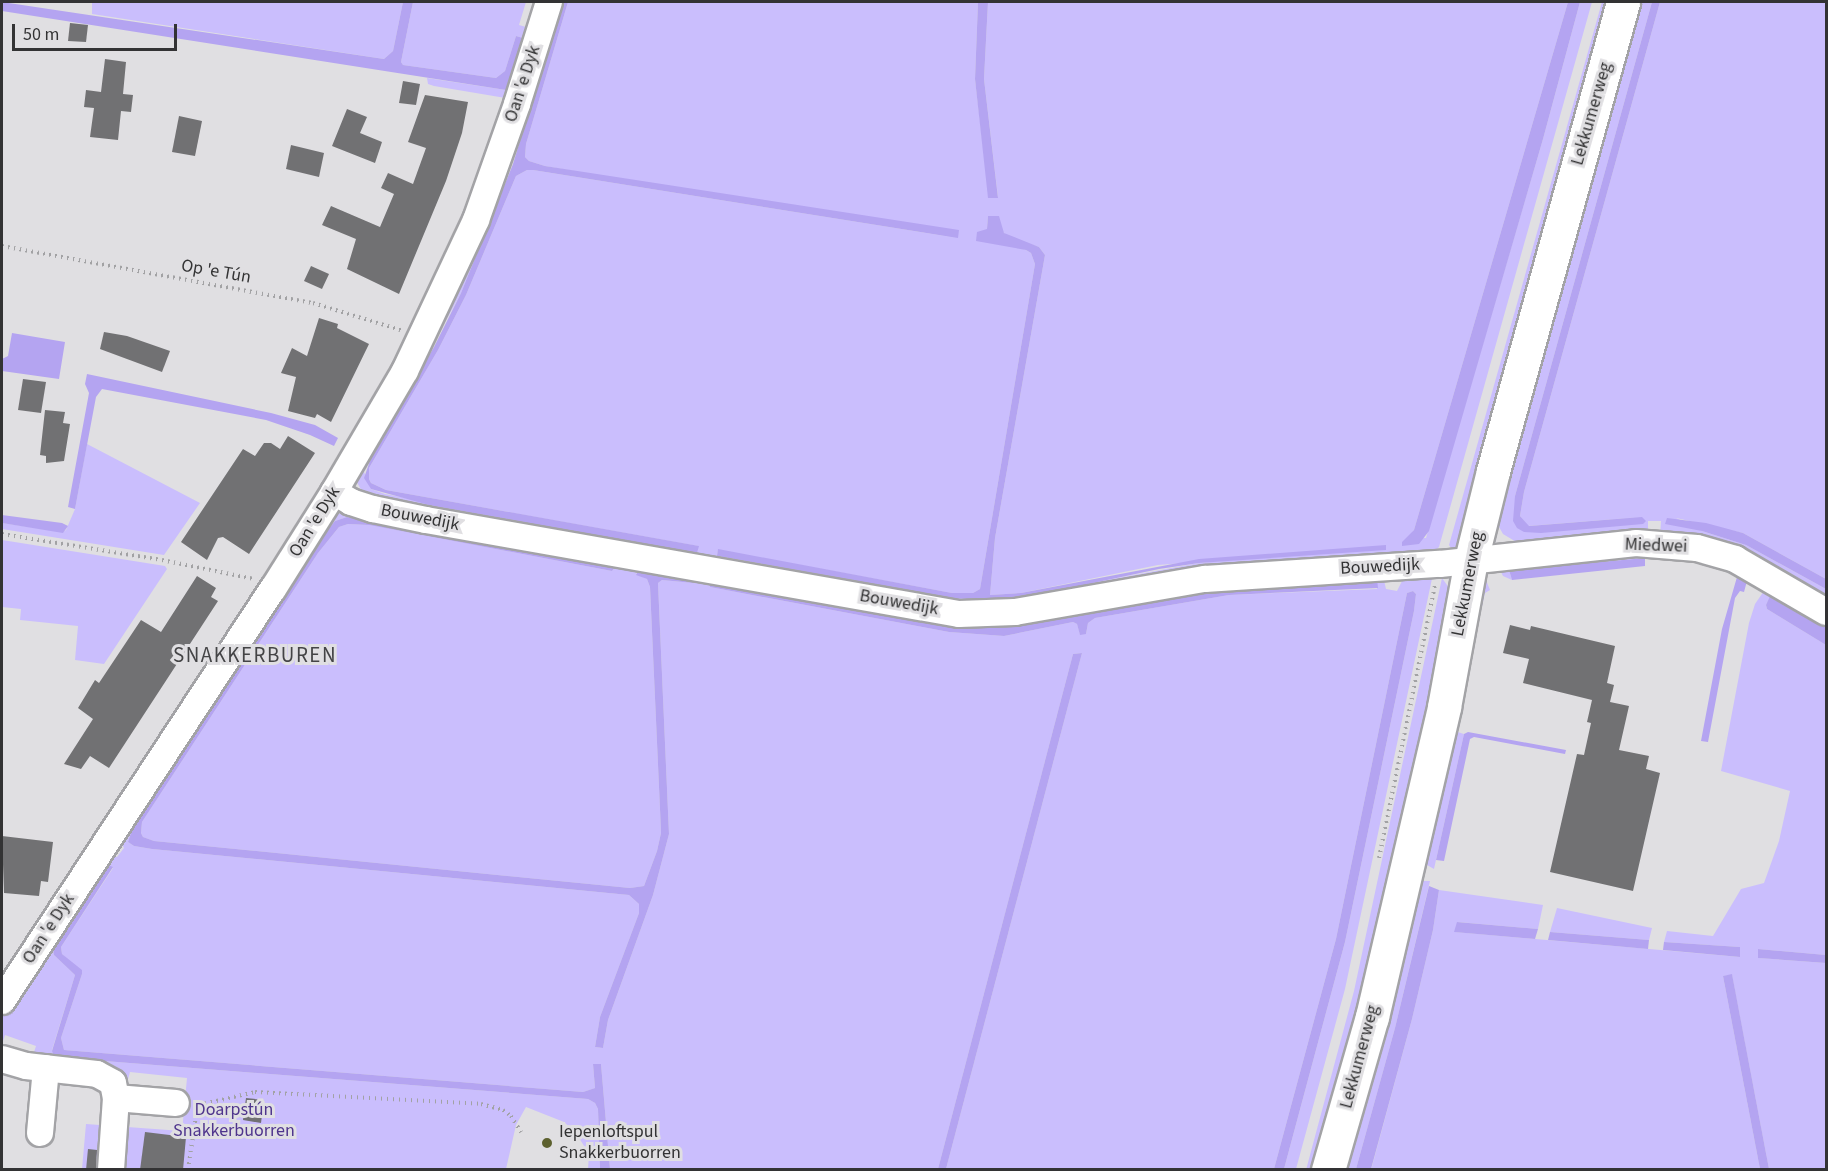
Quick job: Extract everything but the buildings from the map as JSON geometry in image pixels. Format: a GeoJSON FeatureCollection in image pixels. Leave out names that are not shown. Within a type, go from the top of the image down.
{"type":"FeatureCollection","features":[{"type":"Feature","properties":{"kind":"main road","name":"Lekkumerweg"},"geometry":{"type":"LineString","coordinates":[[1328,1170],[1374,1006],[1444,707],[1471,560],[1493,471],[1623,2]]}},
{"type":"Feature","properties":{"kind":"street","name":"Oan 'e Dyk"},"geometry":{"type":"LineString","coordinates":[[2,1001],[273,589],[334,492],[405,371],[476,220],[517,104],[549,2]]}},
{"type":"Feature","properties":{"kind":"street","name":"Bouwedijk"},"geometry":{"type":"LineString","coordinates":[[334,492],[373,509],[426,520],[959,614],[1015,612],[1205,579],[1471,560]]}},
{"type":"Feature","properties":{"kind":"street","name":"Miedwei"},"geometry":{"type":"LineString","coordinates":[[1471,560],[1636,543],[1689,546],[1717,553],[1750,566],[1827,612]]}},
{"type":"Feature","properties":{"kind":"street"},"geometry":{"type":"LineString","coordinates":[[2,1059],[106,1077],[113,1083],[117,1098],[111,1170]]}},
{"type":"Feature","properties":{"kind":"street"},"geometry":{"type":"LineString","coordinates":[[40,1133],[46,1068]]}},
{"type":"Feature","properties":{"kind":"street"},"geometry":{"type":"LineString","coordinates":[[117,1098],[176,1103]]}},
{"type":"Feature","properties":{"kind":"path","name":"Op 'e Tún"},"geometry":{"type":"LineString","coordinates":[[2,246],[313,303],[422,336]]}},
{"type":"Feature","properties":{"kind":"path"},"geometry":{"type":"LineString","coordinates":[[2,534],[237,574],[273,589]]}},
{"type":"Feature","properties":{"kind":"path"},"geometry":{"type":"LineString","coordinates":[[188,1170],[197,1119],[194,1105],[255,1092],[481,1104],[503,1110],[511,1116],[521,1132]]}},
{"type":"Feature","properties":{"kind":"green space"},"geometry":{"type":"Polygon","coordinates":[[[92,2],[403,2],[393,51],[384,59],[92,14],[92,2]]]}},
{"type":"Feature","properties":{"kind":"green space"},"geometry":{"type":"Polygon","coordinates":[[[413,2],[526,2],[519,25],[526,27],[534,2],[542,2],[512,99],[434,86],[428,84],[427,78],[506,90],[523,38],[516,36],[505,71],[496,78],[403,65],[401,62],[413,2]]]}},
{"type":"Feature","properties":{"kind":"green space"},"geometry":{"type":"Polygon","coordinates":[[[555,2],[562,2],[504,186],[461,293],[364,472],[371,489],[385,494],[697,553],[698,546],[386,490],[371,483],[369,479],[369,468],[438,350],[466,295],[516,176],[527,170],[533,170],[958,238],[545,166],[529,161],[525,157],[526,144],[568,2],[978,2],[975,79],[989,198],[998,197],[984,79],[988,2],[1568,2],[1414,530],[1409,537],[1426,538],[1543,139],[1580,2],[1592,2],[1439,547],[1432,553],[984,607],[382,503],[363,493],[355,479],[555,2]],[[988,216],[987,230],[980,233],[1026,250],[1031,253],[1035,264],[980,589],[973,593],[952,593],[718,550],[717,557],[993,601],[1199,563],[1386,547],[1158,565],[1021,593],[990,595],[995,538],[1045,255],[1039,247],[1008,237],[988,216]]]}},
{"type":"Feature","properties":{"kind":"green space"},"geometry":{"type":"Polygon","coordinates":[[[1602,2],[1613,2],[1459,546],[1451,548],[1449,545],[1602,2]]]}},
{"type":"Feature","properties":{"kind":"green space"},"geometry":{"type":"Polygon","coordinates":[[[1635,2],[1652,2],[1515,496],[1517,528],[1642,517],[1528,526],[1520,516],[1524,492],[1660,2],[1826,2],[1826,579],[1743,533],[1676,518],[1702,531],[1746,545],[1826,589],[1826,605],[1660,537],[1661,521],[1648,521],[1648,537],[1523,546],[1503,534],[1494,518],[1635,2]]]}},
{"type":"Feature","properties":{"kind":"green space"},"geometry":{"type":"Polygon","coordinates":[[[87,444],[200,503],[164,555],[2,529],[2,523],[63,532],[66,530],[75,509],[87,444]]]}},
{"type":"Feature","properties":{"kind":"green space","name":"Doarpstún Snakkerbuorren"},"geometry":{"type":"Polygon","coordinates":[[[349,511],[963,621],[1016,618],[1206,586],[1382,572],[1386,589],[1397,591],[1406,573],[1433,574],[1345,989],[1296,1169],[1284,1169],[1345,942],[1414,611],[1416,594],[1413,591],[1407,593],[1336,939],[1274,1169],[946,1169],[1082,653],[1073,654],[938,1169],[610,1169],[601,1064],[593,1064],[595,1088],[583,1092],[64,1050],[61,1038],[82,974],[62,954],[61,947],[113,868],[108,865],[53,950],[54,955],[75,975],[52,1050],[54,1057],[588,1099],[595,1103],[598,1109],[600,1169],[588,1169],[589,1154],[576,1133],[564,1122],[526,1107],[516,1125],[506,1169],[82,1169],[86,1124],[182,1131],[187,1078],[130,1072],[126,1087],[118,1076],[108,1070],[31,1061],[36,1046],[5,1035],[2,1044],[2,1014],[107,856],[117,857],[124,848],[120,840],[121,834],[325,521],[331,516],[349,511]],[[347,517],[335,521],[312,549],[133,826],[128,842],[134,846],[152,849],[629,895],[639,904],[639,913],[600,1017],[595,1047],[603,1048],[608,1020],[653,895],[669,834],[658,583],[662,580],[693,583],[694,577],[640,569],[636,574],[647,579],[650,587],[661,833],[644,886],[630,888],[154,841],[143,837],[141,833],[142,822],[318,553],[339,527],[348,524],[369,525],[612,571],[616,564],[347,517]],[[1377,578],[1201,590],[1004,627],[950,624],[712,580],[710,587],[949,632],[1004,636],[1073,622],[1077,624],[1080,634],[1086,634],[1088,623],[1095,618],[1229,595],[1377,589],[1377,578]]]}},
{"type":"Feature","properties":{"kind":"green space"},"geometry":{"type":"Polygon","coordinates":[[[2,540],[165,566],[167,569],[104,664],[75,660],[78,626],[20,620],[21,609],[2,607],[2,540]]]}},
{"type":"Feature","properties":{"kind":"green space"},"geometry":{"type":"Polygon","coordinates":[[[1640,552],[1645,558],[1509,570],[1512,580],[1503,576],[1500,570],[1640,552]]]}},
{"type":"Feature","properties":{"kind":"green space"},"geometry":{"type":"Polygon","coordinates":[[[1484,575],[1490,590],[1485,593],[1454,731],[1464,734],[1434,869],[1420,861],[1484,575]]]}},
{"type":"Feature","properties":{"kind":"green space"},"geometry":{"type":"Polygon","coordinates":[[[1442,578],[1452,592],[1393,874],[1319,1169],[1306,1170],[1354,991],[1442,578]]]}},
{"type":"Feature","properties":{"kind":"green space"},"geometry":{"type":"Polygon","coordinates":[[[1766,588],[1826,617],[1826,627],[1772,594],[1766,605],[1767,609],[1826,645],[1826,955],[1758,949],[1759,958],[1826,963],[1826,1169],[1769,1169],[1732,975],[1723,976],[1760,1169],[1371,1170],[1412,1019],[1433,930],[1439,890],[1543,905],[1538,929],[1458,922],[1455,932],[1740,957],[1740,947],[1664,942],[1667,931],[1713,936],[1741,889],[1764,883],[1779,841],[1790,791],[1721,771],[1749,623],[1755,604],[1766,588]]]}},
{"type":"Feature","properties":{"kind":"green space"},"geometry":{"type":"Polygon","coordinates":[[[1430,881],[1395,1028],[1356,1169],[1338,1170],[1414,883],[1430,881]]]}},
{"type":"Feature","properties":{"kind":"green space"},"geometry":{"type":"Polygon","coordinates":[[[1557,908],[1652,928],[1649,940],[1550,932],[1557,908]]]}},
{"type":"Feature","properties":{"kind":"shaded area"},"geometry":{"type":"Polygon","coordinates":[[[2,2],[384,59],[393,51],[403,2],[413,2],[401,62],[403,65],[496,78],[505,71],[516,36],[523,38],[506,90],[2,11],[2,2]]]}},
{"type":"Feature","properties":{"kind":"shaded area"},"geometry":{"type":"Polygon","coordinates":[[[562,2],[568,2],[526,144],[525,157],[529,161],[545,166],[959,230],[958,238],[533,170],[527,170],[516,176],[466,295],[438,350],[369,468],[369,479],[371,483],[386,490],[699,546],[697,553],[429,505],[371,489],[364,478],[373,452],[434,347],[461,293],[513,164],[562,2]]]}},
{"type":"Feature","properties":{"kind":"shaded area"},"geometry":{"type":"Polygon","coordinates":[[[978,2],[988,2],[984,79],[998,198],[988,198],[975,79],[978,2]]]}},
{"type":"Feature","properties":{"kind":"shaded area"},"geometry":{"type":"Polygon","coordinates":[[[1568,2],[1580,2],[1543,139],[1429,531],[1419,544],[1402,546],[1402,542],[1414,530],[1568,2]]]}},
{"type":"Feature","properties":{"kind":"shaded area"},"geometry":{"type":"Polygon","coordinates":[[[1652,2],[1660,2],[1524,492],[1520,516],[1529,526],[1642,517],[1646,521],[1643,524],[1541,533],[1524,532],[1517,528],[1513,521],[1515,496],[1652,2]]]}},
{"type":"Feature","properties":{"kind":"shaded area"},"geometry":{"type":"Polygon","coordinates":[[[988,216],[999,216],[1004,233],[1039,247],[1045,255],[995,538],[990,595],[1021,593],[1199,559],[1386,545],[1386,550],[1199,563],[1159,569],[1022,598],[993,601],[954,598],[717,556],[718,549],[952,593],[973,593],[980,589],[1035,264],[1031,253],[1026,250],[976,241],[977,232],[987,229],[988,216]]]}},
{"type":"Feature","properties":{"kind":"shaded area"},"geometry":{"type":"Polygon","coordinates":[[[12,333],[65,342],[59,379],[2,371],[2,359],[8,356],[12,333]]]}},
{"type":"Feature","properties":{"kind":"shaded area"},"geometry":{"type":"Polygon","coordinates":[[[87,374],[271,413],[315,425],[338,438],[334,446],[266,420],[102,389],[96,397],[75,509],[68,507],[89,393],[85,384],[87,374]]]}},
{"type":"Feature","properties":{"kind":"shaded area"},"geometry":{"type":"Polygon","coordinates":[[[2,515],[62,523],[68,526],[63,533],[2,523],[2,515]]]}},
{"type":"Feature","properties":{"kind":"shaded area"},"geometry":{"type":"Polygon","coordinates":[[[347,517],[617,564],[612,571],[369,525],[348,524],[339,527],[318,553],[142,822],[141,833],[143,837],[154,841],[630,888],[644,886],[661,833],[650,587],[647,579],[636,575],[639,569],[694,577],[693,583],[662,580],[658,583],[669,834],[653,895],[608,1020],[603,1048],[595,1047],[600,1017],[639,913],[639,904],[629,895],[152,849],[134,846],[128,842],[133,826],[312,549],[335,521],[347,517]]]}},
{"type":"Feature","properties":{"kind":"shaded area"},"geometry":{"type":"Polygon","coordinates":[[[1667,518],[1706,523],[1743,533],[1826,579],[1826,589],[1746,545],[1702,531],[1665,524],[1667,518]]]}},
{"type":"Feature","properties":{"kind":"shaded area"},"geometry":{"type":"Polygon","coordinates":[[[1645,558],[1645,566],[1512,580],[1509,570],[1645,558]]]}},
{"type":"Feature","properties":{"kind":"shaded area"},"geometry":{"type":"Polygon","coordinates":[[[1737,577],[1747,581],[1744,592],[1740,591],[1735,598],[1708,742],[1701,741],[1722,629],[1737,577]]]}},
{"type":"Feature","properties":{"kind":"shaded area"},"geometry":{"type":"Polygon","coordinates":[[[1377,578],[1378,588],[1229,595],[1095,618],[1088,623],[1086,634],[1080,635],[1077,624],[1073,622],[1004,636],[949,632],[710,587],[711,580],[950,624],[1004,627],[1201,590],[1377,578]]]}},
{"type":"Feature","properties":{"kind":"shaded area"},"geometry":{"type":"Polygon","coordinates":[[[1413,591],[1416,594],[1414,611],[1345,942],[1284,1169],[1274,1169],[1336,939],[1407,593],[1413,591]]]}},
{"type":"Feature","properties":{"kind":"shaded area"},"geometry":{"type":"Polygon","coordinates":[[[1771,594],[1826,627],[1826,645],[1767,609],[1766,605],[1771,594]]]}},
{"type":"Feature","properties":{"kind":"shaded area"},"geometry":{"type":"Polygon","coordinates":[[[1082,653],[946,1169],[938,1169],[1073,654],[1082,653]]]}},
{"type":"Feature","properties":{"kind":"shaded area"},"geometry":{"type":"Polygon","coordinates":[[[1468,732],[1566,750],[1565,754],[1474,737],[1470,739],[1444,861],[1436,860],[1464,734],[1468,732]]]}},
{"type":"Feature","properties":{"kind":"shaded area"},"geometry":{"type":"Polygon","coordinates":[[[108,865],[113,867],[61,947],[62,954],[82,970],[61,1038],[64,1050],[583,1092],[595,1088],[593,1064],[601,1064],[610,1169],[600,1169],[598,1109],[595,1103],[588,1099],[54,1057],[52,1051],[75,975],[54,955],[53,950],[108,865]]]}},
{"type":"Feature","properties":{"kind":"shaded area"},"geometry":{"type":"Polygon","coordinates":[[[1429,886],[1439,890],[1433,930],[1412,1019],[1371,1169],[1356,1169],[1395,1028],[1429,886]]]}},
{"type":"Feature","properties":{"kind":"shaded area"},"geometry":{"type":"Polygon","coordinates":[[[1457,922],[1538,929],[1535,939],[1454,932],[1457,922]]]}},
{"type":"Feature","properties":{"kind":"shaded area"},"geometry":{"type":"Polygon","coordinates":[[[1550,932],[1649,940],[1648,949],[1548,940],[1550,932]]]}},
{"type":"Feature","properties":{"kind":"shaded area"},"geometry":{"type":"Polygon","coordinates":[[[1664,942],[1740,947],[1740,957],[1663,950],[1664,942]]]}},
{"type":"Feature","properties":{"kind":"shaded area"},"geometry":{"type":"Polygon","coordinates":[[[1758,949],[1826,955],[1826,963],[1758,958],[1758,949]]]}},
{"type":"Feature","properties":{"kind":"shaded area"},"geometry":{"type":"Polygon","coordinates":[[[1732,974],[1769,1169],[1760,1169],[1723,976],[1732,974]]]}},
{"type":"Feature","properties":{"kind":"place","name":"Iepenloftspul Snakkerbuorren"},"geometry":{"type":"Point","coordinates":[547,1143]}},
{"type":"Feature","properties":{"kind":"district","name":"SNAKKERBUREN"},"geometry":{"type":"Point","coordinates":[255,655]}}]}
